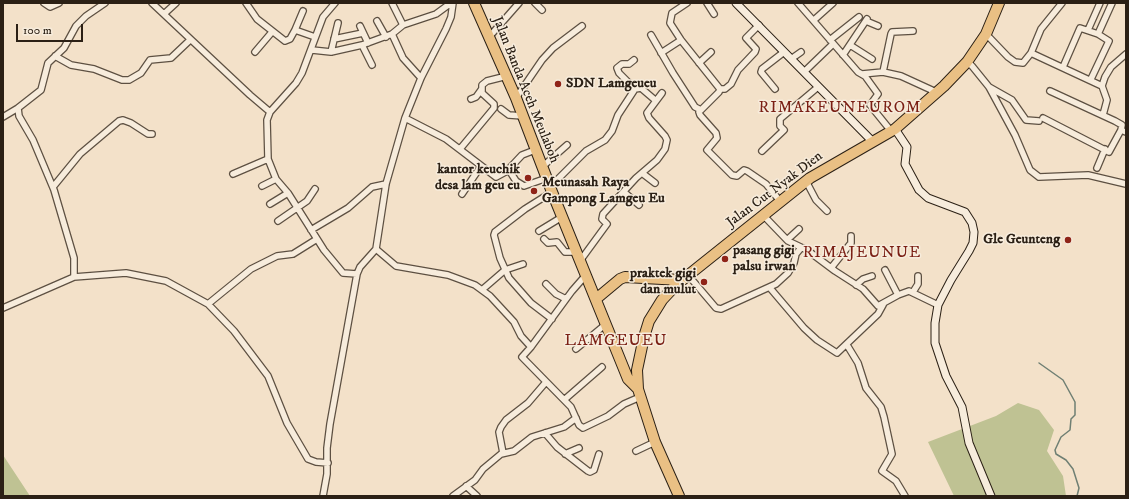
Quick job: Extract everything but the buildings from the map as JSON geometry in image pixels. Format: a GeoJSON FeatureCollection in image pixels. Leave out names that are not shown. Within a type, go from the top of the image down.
{"type":"FeatureCollection","features":[{"type":"Feature","properties":{"kind":"highway","name":"Jalan Banda Aceh Meulaboh"},"geometry":{"type":"LineString","coordinates":[[474,3],[490,36],[524,116],[549,186],[628,379],[639,393],[655,442],[679,496]]}},
{"type":"Feature","properties":{"kind":"highway","name":"Jalan Cut Nyak Dien"},"geometry":{"type":"LineString","coordinates":[[639,393],[638,364],[644,337],[649,321],[662,300],[684,278],[806,181],[893,130],[967,62],[986,34],[999,3]]}},
{"type":"Feature","properties":{"kind":"highway"},"geometry":{"type":"LineString","coordinates":[[596,299],[620,279],[625,277],[684,278]]}},
{"type":"Feature","properties":{"kind":"street"},"geometry":{"type":"LineString","coordinates":[[44,3],[50,7],[59,3]]}},
{"type":"Feature","properties":{"kind":"street"},"geometry":{"type":"LineString","coordinates":[[3,117],[18,108],[41,90],[46,67],[68,42],[76,26],[86,16],[105,3]]}},
{"type":"Feature","properties":{"kind":"street"},"geometry":{"type":"LineString","coordinates":[[152,3],[190,40],[270,112]]}},
{"type":"Feature","properties":{"kind":"street"},"geometry":{"type":"LineString","coordinates":[[164,14],[176,3]]}},
{"type":"Feature","properties":{"kind":"street"},"geometry":{"type":"LineString","coordinates":[[246,3],[257,19],[272,32],[287,41],[295,30],[303,11]]}},
{"type":"Feature","properties":{"kind":"street"},"geometry":{"type":"LineString","coordinates":[[335,3],[323,17],[315,37],[312,50],[296,83],[270,112],[267,120],[268,159],[276,179],[288,193],[296,208],[317,239],[343,273],[357,274]]}},
{"type":"Feature","properties":{"kind":"street"},"geometry":{"type":"LineString","coordinates":[[392,3],[402,25]]}},
{"type":"Feature","properties":{"kind":"street"},"geometry":{"type":"LineString","coordinates":[[312,50],[331,52],[365,44],[389,36],[402,25],[436,14],[452,3]]}},
{"type":"Feature","properties":{"kind":"street"},"geometry":{"type":"LineString","coordinates":[[323,496],[328,463],[327,448],[330,424],[357,274],[360,267],[376,249],[386,184],[405,118],[421,78],[451,17],[452,3]]}},
{"type":"Feature","properties":{"kind":"street"},"geometry":{"type":"LineString","coordinates":[[490,36],[519,3]]}},
{"type":"Feature","properties":{"kind":"street"},"geometry":{"type":"LineString","coordinates":[[535,3],[542,10]]}},
{"type":"Feature","properties":{"kind":"street"},"geometry":{"type":"LineString","coordinates":[[687,3],[670,16],[670,23],[699,64],[720,89]]}},
{"type":"Feature","properties":{"kind":"street"},"geometry":{"type":"LineString","coordinates":[[707,3],[714,14]]}},
{"type":"Feature","properties":{"kind":"street"},"geometry":{"type":"LineString","coordinates":[[736,3],[873,142]]}},
{"type":"Feature","properties":{"kind":"street"},"geometry":{"type":"LineString","coordinates":[[798,3],[878,94],[870,105],[907,147],[905,164],[919,190],[928,198],[965,212],[972,223],[974,232],[973,242],[938,305],[935,323],[935,344],[946,376],[962,407],[969,443],[991,496]]}},
{"type":"Feature","properties":{"kind":"street"},"geometry":{"type":"LineString","coordinates":[[814,20],[833,3]]}},
{"type":"Feature","properties":{"kind":"street"},"geometry":{"type":"LineString","coordinates":[[986,34],[1008,57],[1015,62],[1023,63],[1031,53],[1041,29],[1062,3]]}},
{"type":"Feature","properties":{"kind":"street"},"geometry":{"type":"LineString","coordinates":[[1098,34],[1112,3]]}},
{"type":"Feature","properties":{"kind":"street"},"geometry":{"type":"LineString","coordinates":[[1088,30],[1099,5],[1107,12]]}},
{"type":"Feature","properties":{"kind":"street"},"geometry":{"type":"LineString","coordinates":[[804,72],[832,42],[859,17]]}},
{"type":"Feature","properties":{"kind":"street"},"geometry":{"type":"LineString","coordinates":[[843,55],[867,20],[878,26]]}},
{"type":"Feature","properties":{"kind":"street"},"geometry":{"type":"LineString","coordinates":[[377,21],[403,58],[421,78]]}},
{"type":"Feature","properties":{"kind":"street"},"geometry":{"type":"LineString","coordinates":[[331,52],[338,23]]}},
{"type":"Feature","properties":{"kind":"street"},"geometry":{"type":"LineString","coordinates":[[720,89],[725,89],[731,84],[738,70],[755,52],[756,49],[746,38],[759,25]]}},
{"type":"Feature","properties":{"kind":"street"},"geometry":{"type":"LineString","coordinates":[[360,26],[372,65]]}},
{"type":"Feature","properties":{"kind":"street"},"geometry":{"type":"LineString","coordinates":[[516,98],[549,52],[582,26]]}},
{"type":"Feature","properties":{"kind":"street"},"geometry":{"type":"LineString","coordinates":[[1063,67],[1080,28],[1098,34],[1108,41],[1091,79]]}},
{"type":"Feature","properties":{"kind":"street"},"geometry":{"type":"LineString","coordinates":[[295,30],[315,37]]}},
{"type":"Feature","properties":{"kind":"street"},"geometry":{"type":"LineString","coordinates":[[883,72],[892,32],[913,31]]}},
{"type":"Feature","properties":{"kind":"street"},"geometry":{"type":"LineString","coordinates":[[255,52],[272,32]]}},
{"type":"Feature","properties":{"kind":"street"},"geometry":{"type":"LineString","coordinates":[[334,39],[363,33]]}},
{"type":"Feature","properties":{"kind":"street"},"geometry":{"type":"LineString","coordinates":[[651,35],[695,107],[701,110]]}},
{"type":"Feature","properties":{"kind":"street"},"geometry":{"type":"LineString","coordinates":[[55,56],[71,65],[94,69],[122,80],[129,80],[141,73],[148,61],[154,58],[172,58],[190,40]]}},
{"type":"Feature","properties":{"kind":"street"},"geometry":{"type":"LineString","coordinates":[[661,53],[681,40]]}},
{"type":"Feature","properties":{"kind":"street"},"geometry":{"type":"LineString","coordinates":[[850,46],[872,58]]}},
{"type":"Feature","properties":{"kind":"street"},"geometry":{"type":"LineString","coordinates":[[699,64],[711,52]]}},
{"type":"Feature","properties":{"kind":"street"},"geometry":{"type":"LineString","coordinates":[[775,89],[761,72],[762,69],[784,52]]}},
{"type":"Feature","properties":{"kind":"street"},"geometry":{"type":"LineString","coordinates":[[791,59],[801,52]]}},
{"type":"Feature","properties":{"kind":"street"},"geometry":{"type":"LineString","coordinates":[[1031,53],[1091,79],[1102,86],[1107,100],[1103,115]]}},
{"type":"Feature","properties":{"kind":"street"},"geometry":{"type":"LineString","coordinates":[[1102,86],[1111,67],[1126,54]]}},
{"type":"Feature","properties":{"kind":"street"},"geometry":{"type":"LineString","coordinates":[[634,60],[626,66],[622,64],[617,68],[617,71],[635,89],[640,88],[656,100]]}},
{"type":"Feature","properties":{"kind":"street"},"geometry":{"type":"LineString","coordinates":[[967,62],[989,87],[1015,135],[1030,170],[1039,177],[1088,175],[1126,184]]}},
{"type":"Feature","properties":{"kind":"street"},"geometry":{"type":"LineString","coordinates":[[862,74],[883,72],[907,78],[936,92]]}},
{"type":"Feature","properties":{"kind":"street"},"geometry":{"type":"LineString","coordinates":[[471,99],[476,97],[481,90],[482,85],[487,81],[506,76]]}},
{"type":"Feature","properties":{"kind":"street"},"geometry":{"type":"LineString","coordinates":[[762,151],[784,130],[780,126],[780,119],[818,87]]}},
{"type":"Feature","properties":{"kind":"street"},"geometry":{"type":"LineString","coordinates":[[989,87],[1012,100],[1026,120],[1041,120],[1110,151],[1124,131],[1122,125],[1050,91]]}},
{"type":"Feature","properties":{"kind":"street"},"geometry":{"type":"LineString","coordinates":[[552,319],[531,303],[505,270],[497,250],[494,233],[525,209],[586,151],[609,136],[618,115],[635,89]]}},
{"type":"Feature","properties":{"kind":"street"},"geometry":{"type":"LineString","coordinates":[[720,89],[719,92],[701,110],[700,115],[712,126],[717,138],[707,150],[708,152],[732,175],[737,176],[744,170],[766,184],[780,202]]}},
{"type":"Feature","properties":{"kind":"street"},"geometry":{"type":"LineString","coordinates":[[460,149],[494,108],[494,104],[481,90]]}},
{"type":"Feature","properties":{"kind":"street"},"geometry":{"type":"LineString","coordinates":[[544,239],[548,243],[557,242],[565,252],[578,256],[607,224],[602,218],[603,214],[636,178],[663,154],[667,140],[661,129],[649,118],[647,113],[662,93]]}},
{"type":"Feature","properties":{"kind":"street"},"geometry":{"type":"LineString","coordinates":[[18,108],[19,116],[33,140],[53,187],[74,258],[74,277]]}},
{"type":"Feature","properties":{"kind":"street"},"geometry":{"type":"LineString","coordinates":[[501,109],[509,115],[524,116]]}},
{"type":"Feature","properties":{"kind":"street"},"geometry":{"type":"LineString","coordinates":[[405,118],[446,138],[497,178],[522,156],[536,150]]}},
{"type":"Feature","properties":{"kind":"street"},"geometry":{"type":"LineString","coordinates":[[53,187],[80,154],[118,121],[123,120],[131,123],[148,134],[152,134]]}},
{"type":"Feature","properties":{"kind":"street"},"geometry":{"type":"LineString","coordinates":[[542,167],[567,146]]}},
{"type":"Feature","properties":{"kind":"street"},"geometry":{"type":"LineString","coordinates":[[1097,168],[1105,149]]}},
{"type":"Feature","properties":{"kind":"street"},"geometry":{"type":"LineString","coordinates":[[232,174],[268,159]]}},
{"type":"Feature","properties":{"kind":"street"},"geometry":{"type":"LineString","coordinates":[[462,194],[481,166]]}},
{"type":"Feature","properties":{"kind":"street"},"geometry":{"type":"LineString","coordinates":[[507,170],[510,171],[519,183],[524,186],[549,186]]}},
{"type":"Feature","properties":{"kind":"street"},"geometry":{"type":"LineString","coordinates":[[642,173],[655,183]]}},
{"type":"Feature","properties":{"kind":"street"},"geometry":{"type":"LineString","coordinates":[[262,186],[276,179]]}},
{"type":"Feature","properties":{"kind":"street"},"geometry":{"type":"LineString","coordinates":[[806,181],[816,200],[827,212]]}},
{"type":"Feature","properties":{"kind":"street"},"geometry":{"type":"LineString","coordinates":[[311,230],[348,208],[372,187],[386,184]]}},
{"type":"Feature","properties":{"kind":"street"},"geometry":{"type":"LineString","coordinates":[[278,221],[307,201],[316,189]]}},
{"type":"Feature","properties":{"kind":"street"},"geometry":{"type":"LineString","coordinates":[[624,192],[639,205]]}},
{"type":"Feature","properties":{"kind":"street"},"geometry":{"type":"LineString","coordinates":[[270,204],[288,193]]}},
{"type":"Feature","properties":{"kind":"street"},"geometry":{"type":"LineString","coordinates":[[763,215],[787,240],[807,250],[863,289],[876,305],[883,305]]}},
{"type":"Feature","properties":{"kind":"street"},"geometry":{"type":"LineString","coordinates":[[538,231],[562,217]]}},
{"type":"Feature","properties":{"kind":"street"},"geometry":{"type":"LineString","coordinates":[[787,240],[799,229]]}},
{"type":"Feature","properties":{"kind":"street"},"geometry":{"type":"LineString","coordinates":[[831,268],[851,243],[851,236]]}},
{"type":"Feature","properties":{"kind":"street"},"geometry":{"type":"LineString","coordinates":[[208,304],[251,269],[277,256],[293,254],[317,239]]}},
{"type":"Feature","properties":{"kind":"street"},"geometry":{"type":"LineString","coordinates":[[684,278],[718,310],[770,288],[788,273],[794,263],[796,254],[801,248]]}},
{"type":"Feature","properties":{"kind":"street"},"geometry":{"type":"LineString","coordinates":[[376,249],[396,266],[448,275],[465,280],[482,289],[514,322],[521,336],[531,347]]}},
{"type":"Feature","properties":{"kind":"street"},"geometry":{"type":"LineString","coordinates":[[482,289],[505,270],[523,264]]}},
{"type":"Feature","properties":{"kind":"street"},"geometry":{"type":"LineString","coordinates":[[885,270],[898,295]]}},
{"type":"Feature","properties":{"kind":"street"},"geometry":{"type":"LineString","coordinates":[[3,308],[74,277],[126,273],[158,278],[208,304],[234,331],[268,376],[287,423],[308,458],[316,462],[328,463]]}},
{"type":"Feature","properties":{"kind":"street"},"geometry":{"type":"LineString","coordinates":[[586,275],[522,357],[572,409],[582,427],[585,428],[608,416],[639,393]]}},
{"type":"Feature","properties":{"kind":"street"},"geometry":{"type":"LineString","coordinates":[[856,285],[863,279],[872,276]]}},
{"type":"Feature","properties":{"kind":"street"},"geometry":{"type":"LineString","coordinates":[[913,292],[919,281],[918,276]]}},
{"type":"Feature","properties":{"kind":"street"},"geometry":{"type":"LineString","coordinates":[[546,284],[556,294],[566,299]]}},
{"type":"Feature","properties":{"kind":"street"},"geometry":{"type":"LineString","coordinates":[[770,288],[788,310],[817,340],[837,353],[878,314],[883,305],[898,295],[906,292],[913,292],[938,305]]}},
{"type":"Feature","properties":{"kind":"street"},"geometry":{"type":"LineString","coordinates":[[576,349],[606,324]]}},
{"type":"Feature","properties":{"kind":"street"},"geometry":{"type":"LineString","coordinates":[[847,345],[858,363],[866,388],[881,407],[892,454],[882,471],[896,481],[905,496]]}},
{"type":"Feature","properties":{"kind":"street"},"geometry":{"type":"LineString","coordinates":[[564,400],[602,367]]}},
{"type":"Feature","properties":{"kind":"street"},"geometry":{"type":"LineString","coordinates":[[503,452],[499,432],[501,427],[506,420],[528,403],[546,382]]}},
{"type":"Feature","properties":{"kind":"street"},"geometry":{"type":"LineString","coordinates":[[453,496],[475,480],[486,466],[503,452],[514,451],[531,438],[564,427],[576,418]]}},
{"type":"Feature","properties":{"kind":"street"},"geometry":{"type":"LineString","coordinates":[[545,433],[565,454],[590,472],[594,470],[599,454]]}},
{"type":"Feature","properties":{"kind":"street"},"geometry":{"type":"LineString","coordinates":[[636,451],[655,442]]}},
{"type":"Feature","properties":{"kind":"street"},"geometry":{"type":"LineString","coordinates":[[565,454],[578,448]]}},
{"type":"Feature","properties":{"kind":"street"},"geometry":{"type":"LineString","coordinates":[[466,486],[477,496]]}},
{"type":"Feature","properties":{"kind":"green space"},"geometry":{"type":"Polygon","coordinates":[[[1018,403],[1039,410],[1054,430],[1047,451],[1063,476],[1066,496],[954,496],[928,442],[996,416],[1018,403]]]}},
{"type":"Feature","properties":{"kind":"green space"},"geometry":{"type":"Polygon","coordinates":[[[3,455],[30,496],[3,496],[3,455]]]}},
{"type":"Feature","properties":{"kind":"waterway"},"geometry":{"type":"LineString","coordinates":[[1039,363],[1063,380],[1075,402],[1075,415],[1071,419],[1070,430],[1061,437],[1055,450],[1056,454],[1066,460],[1073,469],[1079,488],[1077,496]]}},
{"type":"Feature","properties":{"kind":"place","name":"SDN Lamgeueu"},"geometry":{"type":"Point","coordinates":[558,84]}},
{"type":"Feature","properties":{"kind":"place","name":"kantor keuchik desa lam geu eu"},"geometry":{"type":"Point","coordinates":[528,178]}},
{"type":"Feature","properties":{"kind":"place","name":"Meunasah Raya Gampong Lamgeu Eu"},"geometry":{"type":"Point","coordinates":[534,191]}},
{"type":"Feature","properties":{"kind":"place","name":"Gle Geunteng"},"geometry":{"type":"Point","coordinates":[1068,240]}},
{"type":"Feature","properties":{"kind":"place","name":"pasang gigi palsu irwan"},"geometry":{"type":"Point","coordinates":[725,259]}},
{"type":"Feature","properties":{"kind":"place","name":"praktek gigi dan mulut"},"geometry":{"type":"Point","coordinates":[704,282]}},
{"type":"Feature","properties":{"kind":"district","name":"RIMAKEUNEUROM"},"geometry":{"type":"Point","coordinates":[840,109]}},
{"type":"Feature","properties":{"kind":"district","name":"RIMAJEUNUE"},"geometry":{"type":"Point","coordinates":[862,254]}},
{"type":"Feature","properties":{"kind":"district","name":"LAMGEUEU"},"geometry":{"type":"Point","coordinates":[616,342]}}]}
